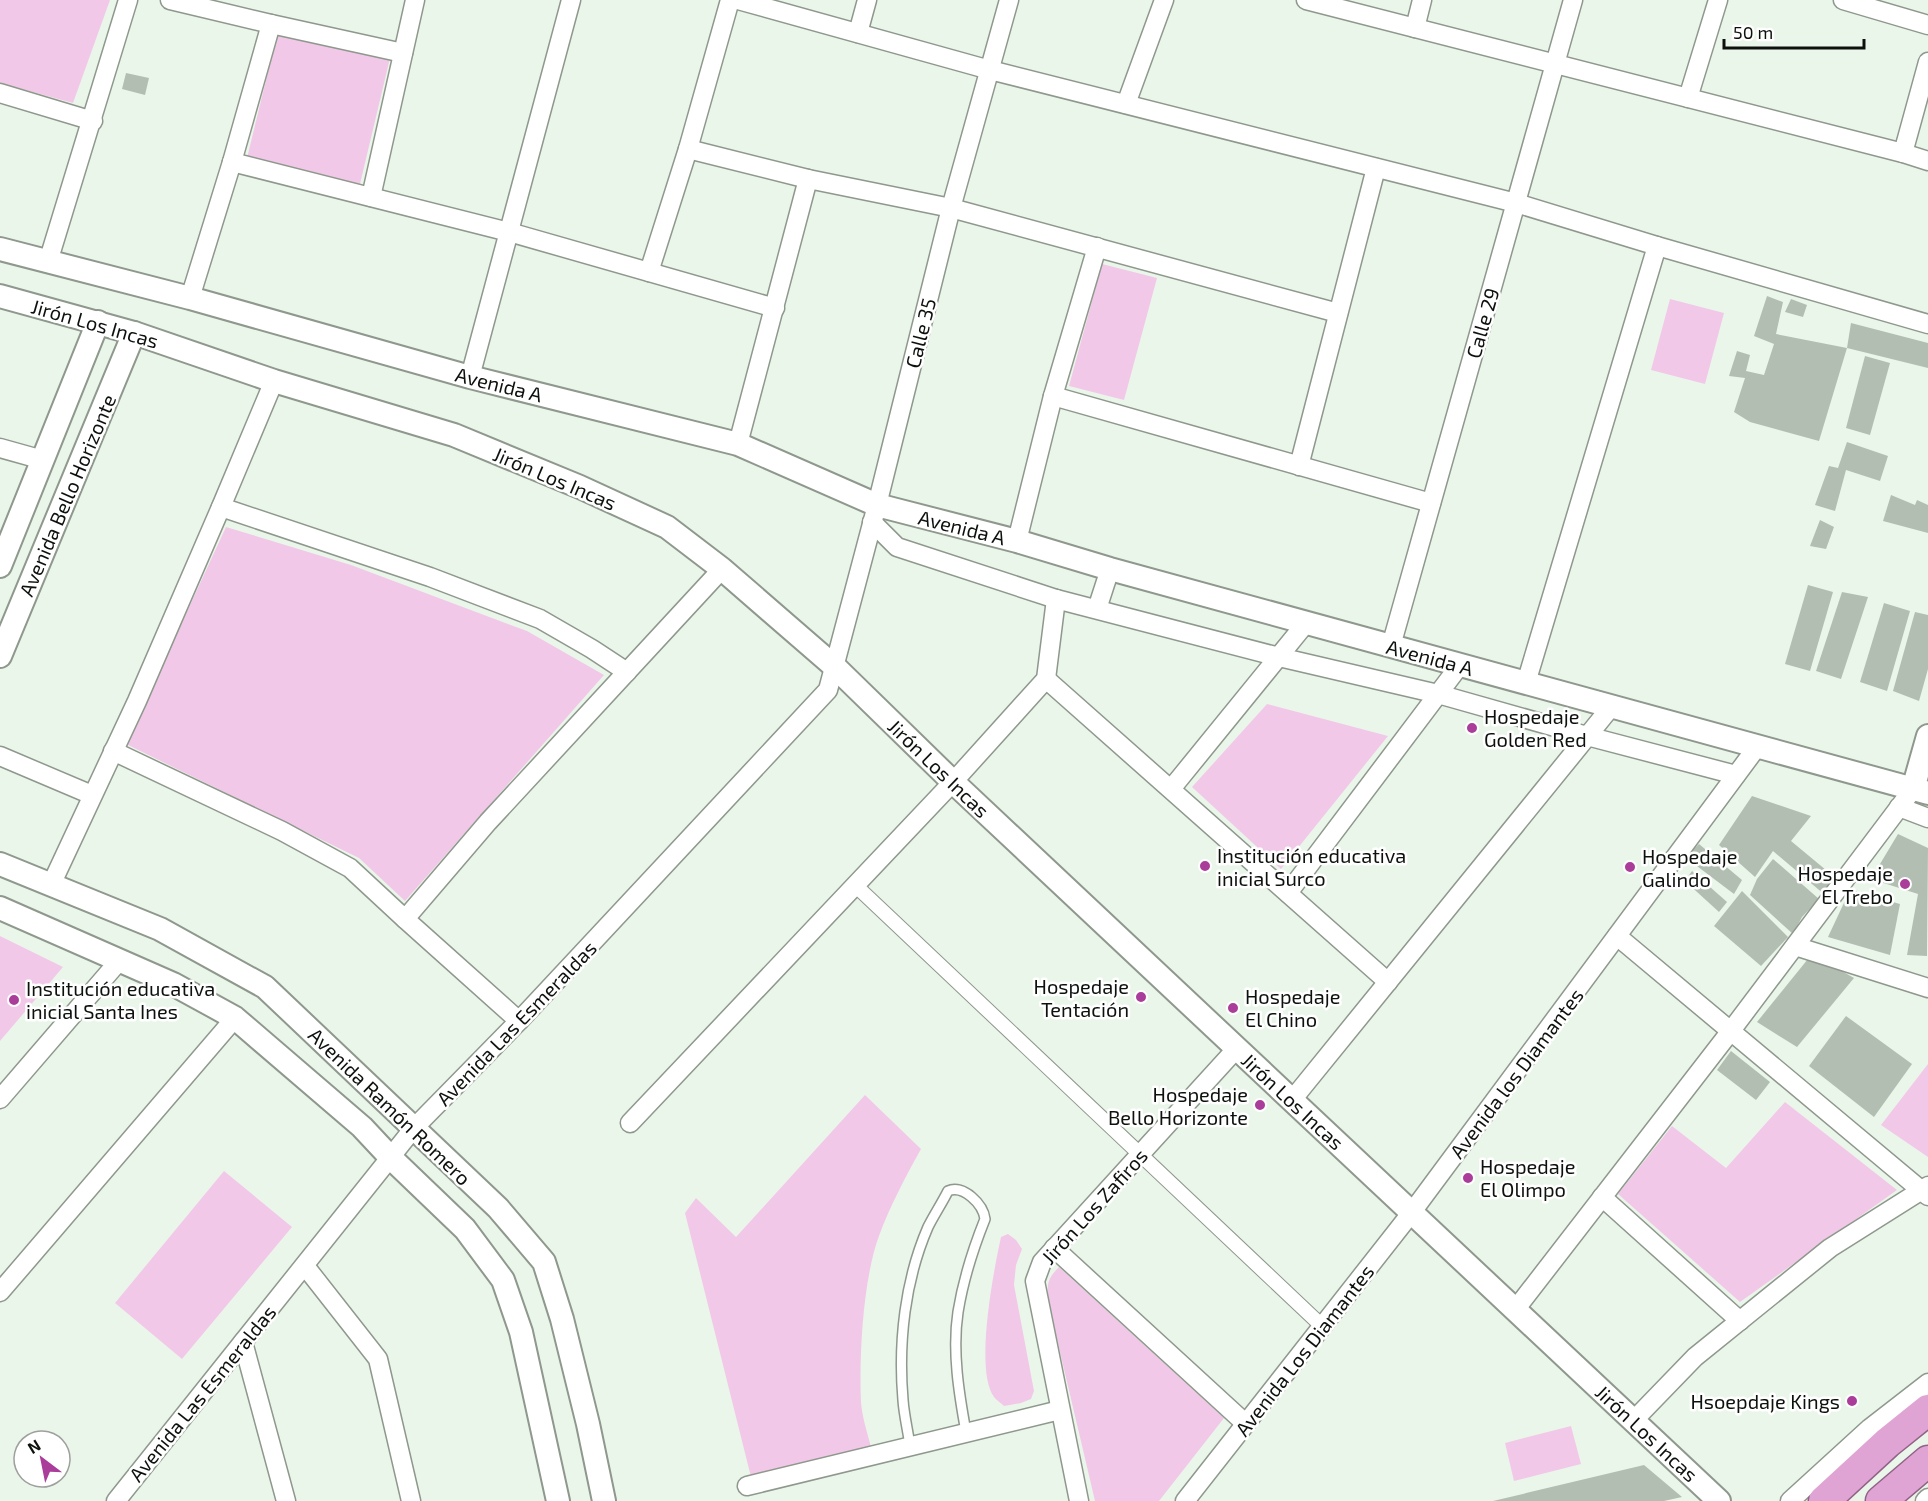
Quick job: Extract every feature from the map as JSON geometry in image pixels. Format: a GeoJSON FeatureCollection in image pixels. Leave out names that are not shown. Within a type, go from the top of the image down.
{"type":"FeatureCollection","features":[{"type":"Feature","properties":{"kind":"highway"},"geometry":{"type":"LineString","coordinates":[[1824,1501],[1887,1443],[1928,1410]]}},
{"type":"Feature","properties":{"kind":"highway"},"geometry":{"type":"LineString","coordinates":[[1881,1501],[1921,1466],[1887,1443]]}},
{"type":"Feature","properties":{"kind":"street"},"geometry":{"type":"LineString","coordinates":[[48,262],[93,121],[128,0]]}},
{"type":"Feature","properties":{"kind":"street"},"geometry":{"type":"LineString","coordinates":[[170,0],[403,53]]}},
{"type":"Feature","properties":{"kind":"street"},"geometry":{"type":"LineString","coordinates":[[371,197],[415,0]]}},
{"type":"Feature","properties":{"kind":"street"},"geometry":{"type":"LineString","coordinates":[[470,377],[571,0]]}},
{"type":"Feature","properties":{"kind":"street"},"geometry":{"type":"LineString","coordinates":[[649,272],[688,149],[730,0]]}},
{"type":"Feature","properties":{"kind":"street"},"geometry":{"type":"LineString","coordinates":[[738,0],[990,70],[1516,203],[1928,324]]}},
{"type":"Feature","properties":{"kind":"street"},"geometry":{"type":"LineString","coordinates":[[858,33],[867,0]]}},
{"type":"Feature","properties":{"kind":"street","name":"Calle 35"},"geometry":{"type":"LineString","coordinates":[[835,667],[951,208],[1009,0]]}},
{"type":"Feature","properties":{"kind":"street"},"geometry":{"type":"LineString","coordinates":[[1125,104],[1164,0]]}},
{"type":"Feature","properties":{"kind":"street"},"geometry":{"type":"LineString","coordinates":[[1306,0],[1928,161]]}},
{"type":"Feature","properties":{"kind":"street"},"geometry":{"type":"LineString","coordinates":[[1414,28],[1422,0]]}},
{"type":"Feature","properties":{"kind":"street","name":"Calle 29"},"geometry":{"type":"LineString","coordinates":[[1391,646],[1573,0]]}},
{"type":"Feature","properties":{"kind":"street"},"geometry":{"type":"LineString","coordinates":[[1689,98],[1718,0]]}},
{"type":"Feature","properties":{"kind":"street"},"geometry":{"type":"LineString","coordinates":[[1843,0],[1928,25]]}},
{"type":"Feature","properties":{"kind":"street"},"geometry":{"type":"LineString","coordinates":[[190,298],[271,24]]}},
{"type":"Feature","properties":{"kind":"street"},"geometry":{"type":"LineString","coordinates":[[1903,153],[1928,62]]}},
{"type":"Feature","properties":{"kind":"street"},"geometry":{"type":"LineString","coordinates":[[0,93],[93,121]]}},
{"type":"Feature","properties":{"kind":"street"},"geometry":{"type":"LineString","coordinates":[[688,149],[808,180],[951,208],[1338,313]]}},
{"type":"Feature","properties":{"kind":"street"},"geometry":{"type":"LineString","coordinates":[[232,162],[510,232],[775,308]]}},
{"type":"Feature","properties":{"kind":"street"},"geometry":{"type":"LineString","coordinates":[[1299,466],[1376,168]]}},
{"type":"Feature","properties":{"kind":"street"},"geometry":{"type":"LineString","coordinates":[[738,444],[808,180]]}},
{"type":"Feature","properties":{"kind":"street"},"geometry":{"type":"LineString","coordinates":[[1526,683],[1657,246]]}},
{"type":"Feature","properties":{"kind":"street"},"geometry":{"type":"LineString","coordinates":[[1017,541],[1053,396],[1096,247]]}},
{"type":"Feature","properties":{"kind":"street","name":"Avenida A"},"geometry":{"type":"LineString","coordinates":[[0,249],[190,298],[470,377],[738,444],[875,514],[1017,541],[1110,569],[1757,747],[1913,797]]}},
{"type":"Feature","properties":{"kind":"street","name":"Jirón Los Incas"},"geometry":{"type":"LineString","coordinates":[[0,296],[134,333],[274,381],[454,435],[667,527],[722,569],[835,667],[953,782],[1292,1100],[1418,1205],[1515,1310],[1719,1501]]}},
{"type":"Feature","properties":{"kind":"street","name":"Avenida Bello Horizonte"},"geometry":{"type":"LineString","coordinates":[[0,566],[98,322]]}},
{"type":"Feature","properties":{"kind":"street","name":"Avenida Bello Horizonte"},"geometry":{"type":"LineString","coordinates":[[0,656],[134,333]]}},
{"type":"Feature","properties":{"kind":"street"},"geometry":{"type":"LineString","coordinates":[[51,885],[221,507],[274,381]]}},
{"type":"Feature","properties":{"kind":"street"},"geometry":{"type":"LineString","coordinates":[[1053,396],[1431,503]]}},
{"type":"Feature","properties":{"kind":"street"},"geometry":{"type":"LineString","coordinates":[[0,448],[43,460]]}},
{"type":"Feature","properties":{"kind":"street"},"geometry":{"type":"LineString","coordinates":[[221,507],[430,578],[540,619],[627,672]]}},
{"type":"Feature","properties":{"kind":"street"},"geometry":{"type":"LineString","coordinates":[[875,514],[897,548],[1056,599],[1279,657],[1438,694],[1736,775]]}},
{"type":"Feature","properties":{"kind":"street"},"geometry":{"type":"LineString","coordinates":[[405,919],[488,822],[722,569]]}},
{"type":"Feature","properties":{"kind":"street"},"geometry":{"type":"LineString","coordinates":[[1097,609],[1110,569]]}},
{"type":"Feature","properties":{"kind":"street"},"geometry":{"type":"LineString","coordinates":[[630,1123],[953,782],[1046,679],[1056,599]]}},
{"type":"Feature","properties":{"kind":"street"},"geometry":{"type":"LineString","coordinates":[[1171,789],[1306,623]]}},
{"type":"Feature","properties":{"kind":"street"},"geometry":{"type":"LineString","coordinates":[[1288,893],[1460,665]]}},
{"type":"Feature","properties":{"kind":"street","name":"Avenida Las Esmeraldas"},"geometry":{"type":"LineString","coordinates":[[116,1501],[413,1129],[519,1022],[828,690],[835,667]]}},
{"type":"Feature","properties":{"kind":"street"},"geometry":{"type":"LineString","coordinates":[[1046,679],[1388,982]]}},
{"type":"Feature","properties":{"kind":"street"},"geometry":{"type":"LineString","coordinates":[[1292,1100],[1611,707]]}},
{"type":"Feature","properties":{"kind":"street"},"geometry":{"type":"LineString","coordinates":[[1515,1310],[1795,946],[1913,797],[1928,736]]}},
{"type":"Feature","properties":{"kind":"street"},"geometry":{"type":"LineString","coordinates":[[1634,1420],[1695,1357],[1830,1248],[1925,1191],[1730,1032],[1613,941],[1757,747]]}},
{"type":"Feature","properties":{"kind":"street"},"geometry":{"type":"LineString","coordinates":[[113,751],[282,831],[350,868],[519,1022]]}},
{"type":"Feature","properties":{"kind":"street"},"geometry":{"type":"LineString","coordinates":[[0,756],[92,795]]}},
{"type":"Feature","properties":{"kind":"street"},"geometry":{"type":"LineString","coordinates":[[1913,797],[1928,818]]}},
{"type":"Feature","properties":{"kind":"street","name":"Avenida Ramón Romero"},"geometry":{"type":"LineString","coordinates":[[0,864],[159,929],[265,987],[498,1208],[544,1262],[562,1318],[604,1501]]}},
{"type":"Feature","properties":{"kind":"street"},"geometry":{"type":"LineString","coordinates":[[855,885],[1323,1327]]}},
{"type":"Feature","properties":{"kind":"street","name":"Avenida Ramón Romero"},"geometry":{"type":"LineString","coordinates":[[0,908],[173,984],[235,1018],[362,1127],[465,1229],[503,1280],[521,1332],[558,1501]]}},
{"type":"Feature","properties":{"kind":"street","name":"Avenida los Diamantes"},"geometry":{"type":"LineString","coordinates":[[1418,1205],[1613,941]]}},
{"type":"Feature","properties":{"kind":"street"},"geometry":{"type":"LineString","coordinates":[[1795,946],[1928,988]]}},
{"type":"Feature","properties":{"kind":"street"},"geometry":{"type":"LineString","coordinates":[[0,1099],[119,961]]}},
{"type":"Feature","properties":{"kind":"street"},"geometry":{"type":"LineString","coordinates":[[0,1292],[235,1018]]}},
{"type":"Feature","properties":{"kind":"street","name":"Jirón Los Zafiros"},"geometry":{"type":"LineString","coordinates":[[1079,1501],[1035,1281],[1042,1262],[1054,1248],[1237,1048]]}},
{"type":"Feature","properties":{"kind":"street"},"geometry":{"type":"LineString","coordinates":[[1602,1197],[1740,1321]]}},
{"type":"Feature","properties":{"kind":"street","name":"Avenida Los Diamantes"},"geometry":{"type":"LineString","coordinates":[[1185,1501],[1418,1205]]}},
{"type":"Feature","properties":{"kind":"street"},"geometry":{"type":"LineString","coordinates":[[1054,1248],[1246,1424]]}},
{"type":"Feature","properties":{"kind":"street"},"geometry":{"type":"LineString","coordinates":[[305,1266],[378,1359],[411,1501]]}},
{"type":"Feature","properties":{"kind":"street"},"geometry":{"type":"LineString","coordinates":[[243,1342],[286,1501]]}},
{"type":"Feature","properties":{"kind":"street"},"geometry":{"type":"LineString","coordinates":[[1790,1501],[1870,1428],[1928,1383]]}},
{"type":"Feature","properties":{"kind":"street"},"geometry":{"type":"LineString","coordinates":[[747,1486],[1060,1410]]}},
{"type":"Feature","properties":{"kind":"lane"},"geometry":{"type":"LineString","coordinates":[[910,1446],[903,1400],[903,1325],[906,1305],[914,1266],[928,1227],[948,1191],[955,1188],[960,1189],[979,1204],[984,1211],[985,1219],[966,1275],[958,1314],[956,1351],[966,1432]]}},
{"type":"Feature","properties":{"kind":"shaded area"},"geometry":{"type":"Polygon","coordinates":[[[0,0],[110,0],[73,103],[0,83],[0,0]]]}},
{"type":"Feature","properties":{"kind":"shaded area"},"geometry":{"type":"Polygon","coordinates":[[[278,31],[390,58],[360,184],[247,158],[278,31]]]}},
{"type":"Feature","properties":{"kind":"shaded area"},"geometry":{"type":"Polygon","coordinates":[[[1102,264],[1157,278],[1124,400],[1069,386],[1102,264]]]}},
{"type":"Feature","properties":{"kind":"shaded area"},"geometry":{"type":"Polygon","coordinates":[[[1670,299],[1724,313],[1705,384],[1651,370],[1670,299]]]}},
{"type":"Feature","properties":{"kind":"shaded area"},"geometry":{"type":"Polygon","coordinates":[[[226,527],[351,565],[527,631],[604,675],[405,901],[359,858],[126,744],[226,527]]]}},
{"type":"Feature","properties":{"kind":"shaded area"},"geometry":{"type":"Polygon","coordinates":[[[1267,704],[1388,736],[1281,869],[1192,787],[1267,704]]]}},
{"type":"Feature","properties":{"kind":"shaded area"},"geometry":{"type":"Polygon","coordinates":[[[0,936],[63,967],[0,1041],[0,936]]]}},
{"type":"Feature","properties":{"kind":"shaded area"},"geometry":{"type":"Polygon","coordinates":[[[1928,1064],[1928,1157],[1881,1125],[1928,1064]]]}},
{"type":"Feature","properties":{"kind":"shaded area"},"geometry":{"type":"Polygon","coordinates":[[[865,1095],[921,1149],[883,1225],[869,1274],[863,1318],[861,1402],[871,1447],[751,1477],[685,1213],[696,1198],[736,1237],[865,1095]]]}},
{"type":"Feature","properties":{"kind":"shaded area"},"geometry":{"type":"Polygon","coordinates":[[[1785,1102],[1897,1190],[1740,1302],[1618,1194],[1672,1126],[1726,1168],[1785,1102]]]}},
{"type":"Feature","properties":{"kind":"shaded area"},"geometry":{"type":"Polygon","coordinates":[[[224,1171],[292,1227],[182,1359],[115,1303],[224,1171]]]}},
{"type":"Feature","properties":{"kind":"shaded area"},"geometry":{"type":"Polygon","coordinates":[[[1008,1234],[1022,1249],[1016,1265],[1014,1285],[1034,1391],[1031,1399],[1004,1406],[994,1397],[988,1384],[986,1343],[990,1295],[1001,1237],[1008,1234]]]}},
{"type":"Feature","properties":{"kind":"shaded area"},"geometry":{"type":"Polygon","coordinates":[[[1059,1267],[1224,1418],[1159,1501],[1095,1501],[1048,1301],[1049,1282],[1059,1267]]]}},
{"type":"Feature","properties":{"kind":"shaded area"},"geometry":{"type":"Polygon","coordinates":[[[1571,1426],[1581,1464],[1514,1481],[1505,1443],[1571,1426]]]}},
{"type":"Feature","properties":{"kind":"building"},"geometry":{"type":"Polygon","coordinates":[[[126,73],[149,78],[145,95],[122,89],[126,73]]]}},
{"type":"Feature","properties":{"kind":"building"},"geometry":{"type":"Polygon","coordinates":[[[1767,296],[1783,302],[1776,334],[1847,348],[1819,441],[1750,422],[1734,412],[1745,378],[1729,376],[1737,351],[1750,355],[1746,371],[1764,375],[1774,344],[1754,336],[1767,296]]]}},
{"type":"Feature","properties":{"kind":"building"},"geometry":{"type":"Polygon","coordinates":[[[1791,299],[1807,305],[1803,317],[1785,312],[1791,299]]]}},
{"type":"Feature","properties":{"kind":"building"},"geometry":{"type":"Polygon","coordinates":[[[1851,323],[1928,343],[1928,368],[1847,348],[1851,323]]]}},
{"type":"Feature","properties":{"kind":"building"},"geometry":{"type":"Polygon","coordinates":[[[1865,356],[1890,363],[1870,435],[1846,428],[1865,356]]]}},
{"type":"Feature","properties":{"kind":"building"},"geometry":{"type":"Polygon","coordinates":[[[1847,442],[1888,456],[1880,481],[1846,470],[1835,511],[1815,505],[1829,466],[1838,468],[1847,442]]]}},
{"type":"Feature","properties":{"kind":"building"},"geometry":{"type":"Polygon","coordinates":[[[1891,495],[1915,505],[1917,500],[1928,505],[1928,533],[1883,521],[1891,495]]]}},
{"type":"Feature","properties":{"kind":"building"},"geometry":{"type":"Polygon","coordinates":[[[1820,520],[1834,527],[1826,549],[1810,546],[1820,520]]]}},
{"type":"Feature","properties":{"kind":"building"},"geometry":{"type":"Polygon","coordinates":[[[1808,585],[1833,592],[1810,671],[1785,664],[1808,585]]]}},
{"type":"Feature","properties":{"kind":"building"},"geometry":{"type":"Polygon","coordinates":[[[1842,592],[1868,597],[1841,679],[1816,671],[1842,592]]]}},
{"type":"Feature","properties":{"kind":"building"},"geometry":{"type":"Polygon","coordinates":[[[1884,603],[1910,611],[1887,691],[1860,682],[1884,603]]]}},
{"type":"Feature","properties":{"kind":"building"},"geometry":{"type":"Polygon","coordinates":[[[1915,612],[1928,615],[1928,669],[1919,701],[1893,691],[1915,612]]]}},
{"type":"Feature","properties":{"kind":"building"},"geometry":{"type":"Polygon","coordinates":[[[1752,796],[1811,816],[1791,841],[1838,880],[1825,895],[1773,851],[1755,877],[1719,845],[1752,796]]]}},
{"type":"Feature","properties":{"kind":"building"},"geometry":{"type":"Polygon","coordinates":[[[1898,834],[1928,848],[1927,956],[1907,955],[1918,894],[1871,879],[1898,834]]]}},
{"type":"Feature","properties":{"kind":"building"},"geometry":{"type":"Polygon","coordinates":[[[1699,844],[1742,880],[1734,894],[1685,857],[1699,844]]]}},
{"type":"Feature","properties":{"kind":"building"},"geometry":{"type":"Polygon","coordinates":[[[1773,859],[1819,899],[1802,917],[1793,934],[1750,895],[1757,879],[1773,859]]]}},
{"type":"Feature","properties":{"kind":"building"},"geometry":{"type":"Polygon","coordinates":[[[1692,871],[1727,902],[1719,912],[1685,881],[1692,871]]]}},
{"type":"Feature","properties":{"kind":"building"},"geometry":{"type":"Polygon","coordinates":[[[1850,890],[1900,904],[1890,955],[1828,937],[1850,890]]]}},
{"type":"Feature","properties":{"kind":"building"},"geometry":{"type":"Polygon","coordinates":[[[1742,891],[1788,937],[1761,966],[1714,926],[1742,891]]]}},
{"type":"Feature","properties":{"kind":"building"},"geometry":{"type":"Polygon","coordinates":[[[1812,954],[1854,978],[1797,1047],[1757,1022],[1812,954]]]}},
{"type":"Feature","properties":{"kind":"building"},"geometry":{"type":"Polygon","coordinates":[[[1846,1016],[1912,1064],[1874,1117],[1809,1066],[1846,1016]]]}},
{"type":"Feature","properties":{"kind":"building"},"geometry":{"type":"Polygon","coordinates":[[[1731,1051],[1770,1082],[1756,1100],[1717,1070],[1731,1051]]]}},
{"type":"Feature","properties":{"kind":"building"},"geometry":{"type":"Polygon","coordinates":[[[1644,1465],[1682,1497],[1664,1501],[1493,1501],[1644,1465]]]}},
{"type":"Feature","properties":{"kind":"place","name":"Hospedaje Golden Red"},"geometry":{"type":"Point","coordinates":[1472,728]}},
{"type":"Feature","properties":{"kind":"place","name":"Institución educativa inicial Surco"},"geometry":{"type":"Point","coordinates":[1205,866]}},
{"type":"Feature","properties":{"kind":"place","name":"Hospedaje Galindo"},"geometry":{"type":"Point","coordinates":[1630,867]}},
{"type":"Feature","properties":{"kind":"place","name":"Hospedaje El Trebo"},"geometry":{"type":"Point","coordinates":[1905,884]}},
{"type":"Feature","properties":{"kind":"place","name":"Hospedaje Tentación"},"geometry":{"type":"Point","coordinates":[1141,997]}},
{"type":"Feature","properties":{"kind":"place","name":"Institución educativa inicial Santa Ines"},"geometry":{"type":"Point","coordinates":[14,1000]}},
{"type":"Feature","properties":{"kind":"place","name":"Hospedaje El Chino"},"geometry":{"type":"Point","coordinates":[1233,1008]}},
{"type":"Feature","properties":{"kind":"place","name":"Hospedaje Bello Horizonte"},"geometry":{"type":"Point","coordinates":[1260,1105]}},
{"type":"Feature","properties":{"kind":"place","name":"Hospedaje El Olimpo"},"geometry":{"type":"Point","coordinates":[1468,1178]}},
{"type":"Feature","properties":{"kind":"place","name":"Hsoepdaje Kings"},"geometry":{"type":"Point","coordinates":[1852,1401]}}]}
